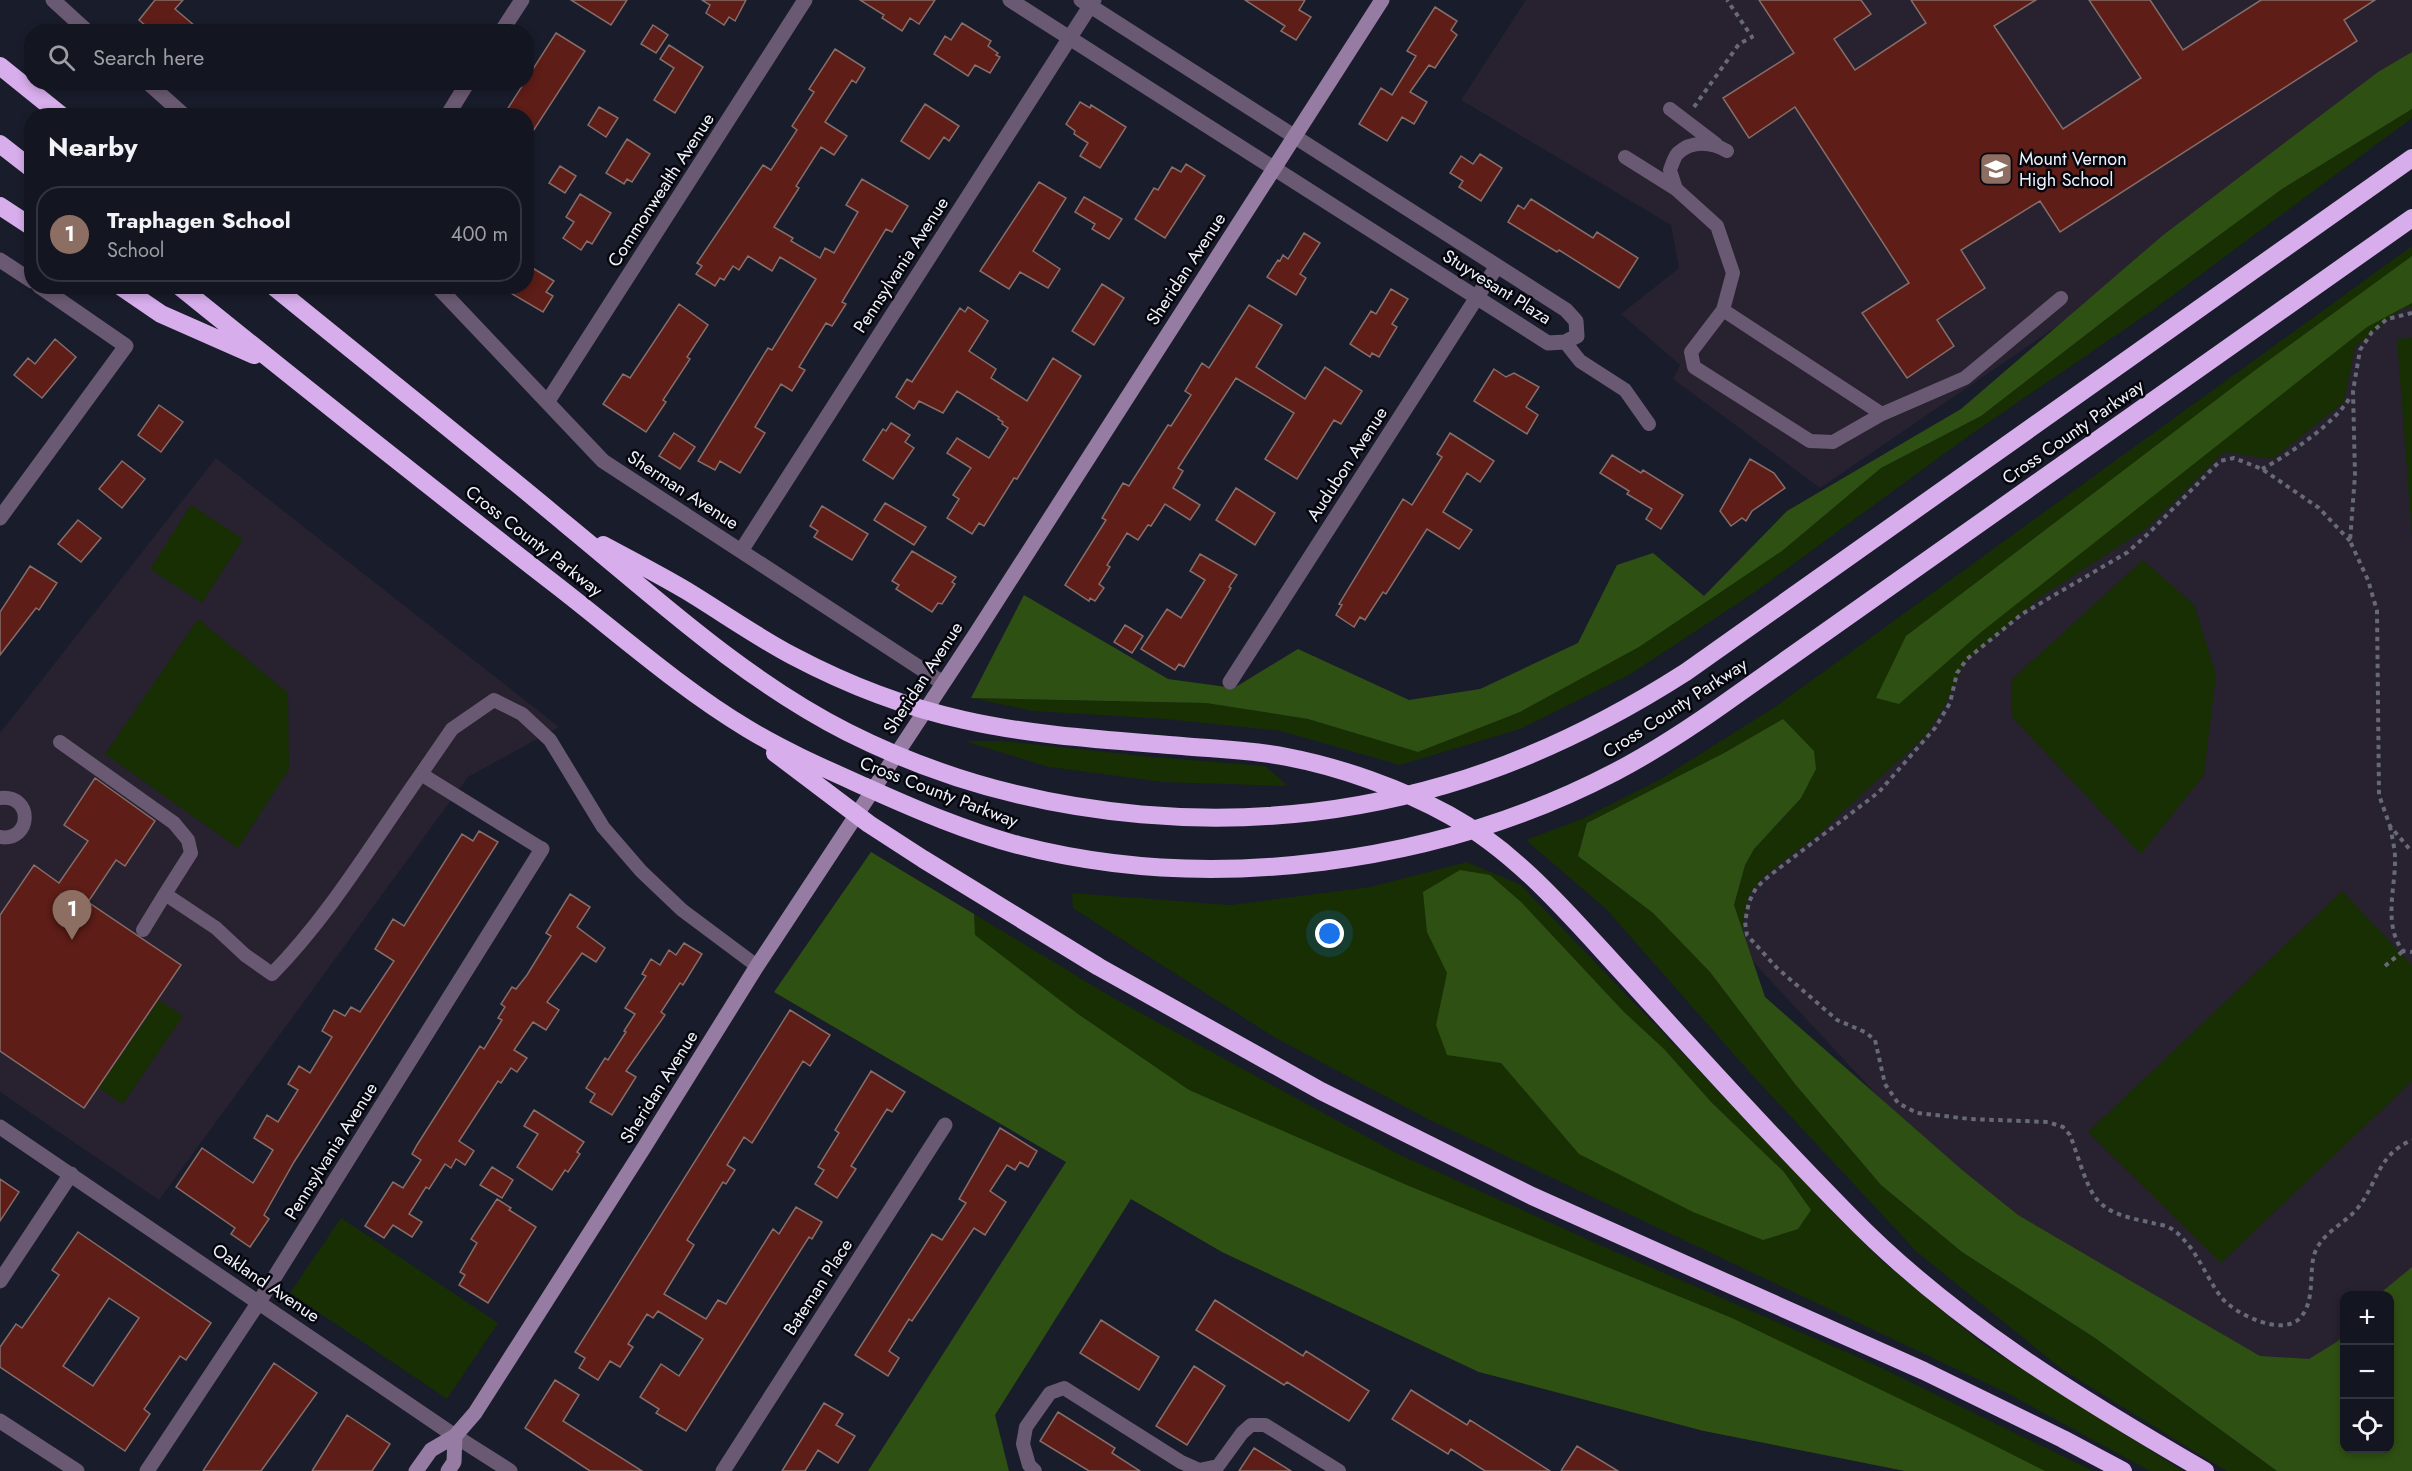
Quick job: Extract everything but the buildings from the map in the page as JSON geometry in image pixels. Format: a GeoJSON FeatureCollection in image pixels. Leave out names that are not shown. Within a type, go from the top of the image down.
{"type":"FeatureCollection","features":[{"type":"Feature","properties":{"kind":"highway"},"geometry":{"type":"LineString","coordinates":[[0,66],[24,85]]}},
{"type":"Feature","properties":{"kind":"highway"},"geometry":{"type":"LineString","coordinates":[[30,90],[52,108]]}},
{"type":"Feature","properties":{"kind":"highway"},"geometry":{"type":"LineString","coordinates":[[0,144],[24,163]]}},
{"type":"Feature","properties":{"kind":"highway","name":"Cross County Parkway"},"geometry":{"type":"LineString","coordinates":[[283,294],[722,652],[789,698],[864,739],[925,766],[966,780],[1042,798],[1117,812],[1197,818],[1276,815],[1349,805],[1445,785],[1527,756],[1597,724],[1686,672],[2412,158]]}},
{"type":"Feature","properties":{"kind":"highway"},"geometry":{"type":"LineString","coordinates":[[0,206],[24,222]]}},
{"type":"Feature","properties":{"kind":"highway","name":"Cross County Parkway"},"geometry":{"type":"LineString","coordinates":[[189,294],[490,534],[724,714],[761,737],[900,802],[956,825],[1021,845],[1103,861],[1152,865],[1200,867],[1279,865],[1348,858],[1434,842],[1500,822],[1610,775],[1702,720],[2412,218]]}},
{"type":"Feature","properties":{"kind":"highway"},"geometry":{"type":"LineString","coordinates":[[132,294],[161,314],[279,366]]}},
{"type":"Feature","properties":{"kind":"highway"},"geometry":{"type":"LineString","coordinates":[[565,523],[684,589],[792,656],[890,698],[957,719],[1036,733],[1250,751],[1291,758],[1337,770],[1380,785],[1452,816],[1480,834],[1508,857],[1563,908],[1824,1189],[1880,1246],[1921,1282],[1998,1342],[2120,1421],[2205,1471]]}},
{"type":"Feature","properties":{"kind":"highway"},"geometry":{"type":"LineString","coordinates":[[724,714],[882,832],[1099,967],[1371,1118],[1532,1196],[1933,1375],[2123,1471]]}},
{"type":"Feature","properties":{"kind":"street"},"geometry":{"type":"LineString","coordinates":[[52,0],[79,24]]}},
{"type":"Feature","properties":{"kind":"street"},"geometry":{"type":"LineString","coordinates":[[506,24],[522,0]]}},
{"type":"Feature","properties":{"kind":"street","name":"Commonwealth Avenue"},"geometry":{"type":"LineString","coordinates":[[548,401],[805,0]]}},
{"type":"Feature","properties":{"kind":"street","name":"Stuyvesant Plaza"},"geometry":{"type":"LineString","coordinates":[[1011,0],[1548,343],[1565,342],[1577,336],[1576,321],[1566,310],[1089,2]]}},
{"type":"Feature","properties":{"kind":"street","name":"Sheridan Avenue"},"geometry":{"type":"LineString","coordinates":[[416,1471],[431,1450],[455,1436],[475,1413],[757,966],[944,683],[1382,0]]}},
{"type":"Feature","properties":{"kind":"street","name":"Pennsylvania Avenue"},"geometry":{"type":"LineString","coordinates":[[741,552],[1070,39],[1089,2]]}},
{"type":"Feature","properties":{"kind":"street"},"geometry":{"type":"LineString","coordinates":[[156,90],[176,108]]}},
{"type":"Feature","properties":{"kind":"street"},"geometry":{"type":"LineString","coordinates":[[452,108],[463,90]]}},
{"type":"Feature","properties":{"kind":"street"},"geometry":{"type":"LineString","coordinates":[[0,260],[24,276]]}},
{"type":"Feature","properties":{"kind":"street","name":"Audubon Avenue"},"geometry":{"type":"LineString","coordinates":[[1230,682],[1497,266]]}},
{"type":"Feature","properties":{"kind":"street"},"geometry":{"type":"LineString","coordinates":[[0,519],[126,346],[51,294]]}},
{"type":"Feature","properties":{"kind":"street","name":"Sherman Avenue"},"geometry":{"type":"LineString","coordinates":[[445,294],[603,461],[944,683]]}},
{"type":"Feature","properties":{"kind":"street","name":"Pennsylvania Avenue"},"geometry":{"type":"LineString","coordinates":[[147,1471],[259,1302],[542,849]]}},
{"type":"Feature","properties":{"kind":"street","name":"Bateman Place"},"geometry":{"type":"LineString","coordinates":[[723,1471],[945,1125]]}},
{"type":"Feature","properties":{"kind":"street","name":"Oakland Avenue"},"geometry":{"type":"LineString","coordinates":[[0,1126],[455,1436],[510,1471]]}},
{"type":"Feature","properties":{"kind":"street"},"geometry":{"type":"LineString","coordinates":[[0,1281],[71,1174]]}},
{"type":"Feature","properties":{"kind":"street"},"geometry":{"type":"LineString","coordinates":[[0,1421],[77,1471]]}},
{"type":"Feature","properties":{"kind":"street"},"geometry":{"type":"LineString","coordinates":[[448,1471],[454,1462],[455,1436]]}},
{"type":"Feature","properties":{"kind":"lane"},"geometry":{"type":"LineString","coordinates":[[1670,109],[1721,148],[1692,144],[1677,154],[1670,170],[1676,189]]}},
{"type":"Feature","properties":{"kind":"lane"},"geometry":{"type":"LineString","coordinates":[[1624,157],[1676,189],[1717,226],[1733,273],[1723,310],[1691,351],[1694,367],[1810,441],[1833,442],[1882,414],[1965,378],[2061,298]]}},
{"type":"Feature","properties":{"kind":"lane"},"geometry":{"type":"LineString","coordinates":[[1723,310],[1882,414]]}},
{"type":"Feature","properties":{"kind":"lane"},"geometry":{"type":"LineString","coordinates":[[1565,342],[1580,361],[1625,390],[1649,424]]}},
{"type":"Feature","properties":{"kind":"lane"},"geometry":{"type":"LineString","coordinates":[[165,894],[216,928],[272,974],[296,950],[321,918],[452,729],[494,700],[522,714],[550,740],[603,827],[641,871],[682,910],[757,966]]}},
{"type":"Feature","properties":{"kind":"lane"},"geometry":{"type":"LineString","coordinates":[[60,742],[174,823],[188,840],[191,854],[143,930]]}},
{"type":"Feature","properties":{"kind":"lane"},"geometry":{"type":"LineString","coordinates":[[421,774],[542,849]]}},
{"type":"Feature","properties":{"kind":"lane"},"geometry":{"type":"LineString","coordinates":[[0,798],[14,799],[23,809],[25,823],[17,834],[0,837]]}},
{"type":"Feature","properties":{"kind":"lane"},"geometry":{"type":"LineString","coordinates":[[1035,1471],[1029,1465],[1023,1443],[1026,1427],[1050,1393],[1064,1389],[1181,1462],[1199,1470],[1218,1466],[1242,1433],[1251,1425],[1265,1425],[1339,1471]]}},
{"type":"Feature","properties":{"kind":"path"},"geometry":{"type":"LineString","coordinates":[[1670,109],[1695,106],[1739,44],[1752,37],[1727,0]]}},
{"type":"Feature","properties":{"kind":"path"},"geometry":{"type":"LineString","coordinates":[[2350,541],[2355,475],[2353,392],[2360,350],[2372,332],[2387,319],[2412,313]]}},
{"type":"Feature","properties":{"kind":"path"},"geometry":{"type":"LineString","coordinates":[[2262,469],[2294,450],[2331,419],[2348,403],[2353,392]]}},
{"type":"Feature","properties":{"kind":"path"},"geometry":{"type":"LineString","coordinates":[[2403,951],[2397,943],[2391,916],[2396,861],[2390,826],[2379,795],[2376,611],[2368,580],[2350,541],[2319,508],[2262,469],[2234,458],[2220,461],[2151,532],[2128,552],[2022,614],[1967,659],[1958,673],[1950,704],[1935,728],[1879,792],[1801,849],[1756,888],[1749,902],[1745,921],[1747,935],[1777,968],[1837,1020],[1865,1032],[1875,1041],[1885,1084],[1898,1103],[1917,1113],[1970,1119],[2048,1122],[2063,1127],[2070,1135],[2093,1194],[2108,1209],[2122,1216],[2170,1227],[2202,1262],[2222,1299],[2242,1313],[2272,1326],[2289,1325],[2301,1318],[2308,1304],[2314,1255],[2322,1240],[2357,1209],[2379,1167],[2391,1152],[2412,1140]]}},
{"type":"Feature","properties":{"kind":"path"},"geometry":{"type":"LineString","coordinates":[[2390,826],[2412,852]]}},
{"type":"Feature","properties":{"kind":"path"},"geometry":{"type":"LineString","coordinates":[[2385,966],[2403,951],[2412,952]]}},
{"type":"Feature","properties":{"kind":"shaded area"},"geometry":{"type":"Polygon","coordinates":[[[1526,0],[2412,0],[2412,84],[1820,488],[1673,379],[1680,365],[1621,314],[1679,268],[1671,225],[1461,100],[1526,0]]]}},
{"type":"Feature","properties":{"kind":"shaded area"},"geometry":{"type":"Polygon","coordinates":[[[2412,280],[2412,1380],[2394,1311],[2394,1291],[2340,1291],[2340,1429],[1975,1201],[1641,841],[2412,280]]]}},
{"type":"Feature","properties":{"kind":"shaded area"},"geometry":{"type":"Polygon","coordinates":[[[216,458],[559,727],[468,777],[159,1200],[0,1092],[0,733],[216,458]]]}},
{"type":"Feature","properties":{"kind":"green space"},"geometry":{"type":"Polygon","coordinates":[[[2412,52],[2412,109],[2282,189],[2127,303],[1981,416],[1881,468],[1782,551],[1639,647],[1520,712],[1418,752],[1308,719],[1206,703],[971,698],[1024,595],[1168,679],[1234,688],[1298,649],[1409,700],[1480,689],[1578,643],[1617,565],[1653,553],[1704,596],[1787,511],[1961,409],[2162,236],[2378,72],[2412,52]]]}},
{"type":"Feature","properties":{"kind":"green space"},"geometry":{"type":"Polygon","coordinates":[[[2412,109],[2412,118],[2153,310],[1967,437],[1755,592],[1629,675],[1520,729],[1400,765],[1281,731],[1166,719],[1033,711],[971,698],[1206,703],[1308,719],[1418,752],[1520,712],[1639,647],[1782,551],[1881,468],[1981,416],[2127,303],[2282,189],[2412,109]]]}},
{"type":"Feature","properties":{"kind":"green space"},"geometry":{"type":"Polygon","coordinates":[[[2412,246],[2412,307],[2401,309],[2355,347],[2344,402],[2273,459],[2224,452],[2146,529],[2039,598],[1966,661],[1943,709],[1925,736],[1819,834],[1764,876],[1748,896],[1742,930],[1734,905],[1745,865],[1754,849],[1801,799],[1784,719],[1724,753],[1587,823],[1578,856],[1653,913],[1710,972],[1795,1084],[1881,1185],[1962,1252],[2095,1338],[2277,1471],[2226,1471],[2063,1370],[1917,1252],[1754,1077],[1606,909],[1526,840],[1584,818],[1659,780],[1772,709],[2412,246]]]}},
{"type":"Feature","properties":{"kind":"green space"},"geometry":{"type":"Polygon","coordinates":[[[2412,256],[2412,303],[2367,327],[1980,633],[1899,704],[1876,698],[1906,636],[2258,368],[2412,256]]]}},
{"type":"Feature","properties":{"kind":"green space"},"geometry":{"type":"Polygon","coordinates":[[[2412,338],[2412,536],[2397,339],[2412,338]]]}},
{"type":"Feature","properties":{"kind":"green space"},"geometry":{"type":"Polygon","coordinates":[[[191,505],[243,539],[202,603],[150,569],[191,505]]]}},
{"type":"Feature","properties":{"kind":"green space"},"geometry":{"type":"Polygon","coordinates":[[[2143,560],[2194,605],[2216,674],[2204,775],[2141,854],[2011,716],[2011,680],[2143,560]]]}},
{"type":"Feature","properties":{"kind":"green space"},"geometry":{"type":"Polygon","coordinates":[[[198,619],[288,693],[289,769],[238,848],[105,754],[198,619]]]}},
{"type":"Feature","properties":{"kind":"green space"},"geometry":{"type":"Polygon","coordinates":[[[1783,719],[1814,751],[1816,769],[1801,798],[1754,849],[1745,865],[1734,905],[1765,997],[1961,1169],[2018,1215],[2260,1356],[2309,1359],[2340,1338],[2340,1453],[2394,1453],[2394,1291],[2383,1291],[2412,1267],[2412,1471],[2277,1471],[2095,1338],[1962,1252],[1881,1185],[1795,1084],[1710,972],[1653,913],[1578,856],[1587,823],[1724,753],[1783,719]]]}},
{"type":"Feature","properties":{"kind":"green space"},"geometry":{"type":"Polygon","coordinates":[[[964,741],[1002,741],[1265,766],[1288,786],[1163,782],[1049,767],[964,741]]]}},
{"type":"Feature","properties":{"kind":"green space"},"geometry":{"type":"Polygon","coordinates":[[[871,852],[1110,996],[1398,1154],[1869,1362],[2093,1471],[1905,1471],[1704,1431],[1479,1372],[1222,1252],[774,992],[871,852]]]}},
{"type":"Feature","properties":{"kind":"green space"},"geometry":{"type":"Polygon","coordinates":[[[871,852],[974,914],[975,935],[1078,1014],[1189,1090],[1409,1186],[1732,1318],[2045,1471],[1905,1471],[1704,1431],[1479,1372],[1222,1252],[1131,1199],[995,1415],[1009,1471],[868,1471],[1066,1162],[774,992],[871,852]]]}},
{"type":"Feature","properties":{"kind":"green space"},"geometry":{"type":"Polygon","coordinates":[[[1467,862],[1521,885],[1881,1260],[1984,1345],[2183,1471],[2150,1471],[2007,1393],[1430,1120],[1274,1037],[1073,908],[1072,893],[1231,905],[1370,887],[1467,862]]]}},
{"type":"Feature","properties":{"kind":"green space"},"geometry":{"type":"Polygon","coordinates":[[[1460,870],[1490,875],[1521,902],[1624,1012],[1664,1049],[1712,1103],[1784,1172],[1811,1210],[1798,1229],[1763,1240],[1693,1212],[1579,1154],[1501,1063],[1447,1055],[1436,1025],[1447,973],[1427,932],[1423,892],[1460,870]]]}},
{"type":"Feature","properties":{"kind":"green space"},"geometry":{"type":"Polygon","coordinates":[[[2342,891],[2412,965],[2412,1081],[2221,1263],[2088,1132],[2342,891]]]}},
{"type":"Feature","properties":{"kind":"green space"},"geometry":{"type":"Polygon","coordinates":[[[159,1000],[183,1016],[123,1104],[99,1088],[159,1000]]]}},
{"type":"Feature","properties":{"kind":"green space"},"geometry":{"type":"Polygon","coordinates":[[[341,1218],[498,1323],[447,1399],[290,1293],[341,1218]]]}},
{"type":"Feature","properties":{"kind":"place","name":"Mount Vernon High School"},"geometry":{"type":"Point","coordinates":[1996,169]}},
{"type":"Feature","properties":{"kind":"place","name":"Traphagen School"},"geometry":{"type":"Point","coordinates":[72,940]}}]}
